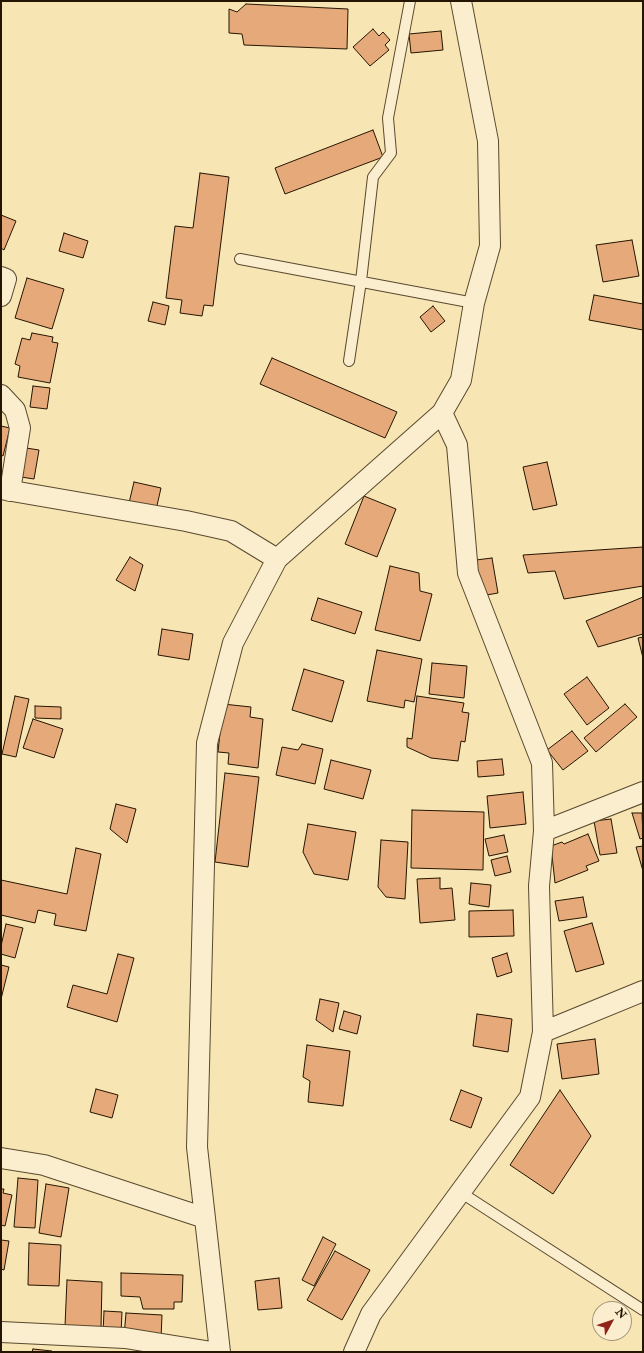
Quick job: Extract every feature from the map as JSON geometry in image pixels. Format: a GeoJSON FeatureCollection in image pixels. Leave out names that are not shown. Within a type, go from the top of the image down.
{"type":"FeatureCollection","features":[{"type":"Feature","properties":{"kind":"street"},"geometry":{"type":"LineString","coordinates":[[220,1352],[197,1147],[207,743],[233,643],[277,559],[442,413],[462,380],[474,302],[490,246],[488,141],[458,1]]}},
{"type":"Feature","properties":{"kind":"street"},"geometry":{"type":"LineString","coordinates":[[1,277],[6,279],[1,296]]}},
{"type":"Feature","properties":{"kind":"street"},"geometry":{"type":"LineString","coordinates":[[1,395],[16,410],[20,428],[6,490],[186,521],[231,531],[277,559]]}},
{"type":"Feature","properties":{"kind":"street"},"geometry":{"type":"LineString","coordinates":[[354,1352],[371,1314],[530,1097],[544,1032],[539,886],[544,831],[542,763],[468,573],[457,445],[442,413]]}},
{"type":"Feature","properties":{"kind":"street"},"geometry":{"type":"LineString","coordinates":[[544,831],[643,792]]}},
{"type":"Feature","properties":{"kind":"street"},"geometry":{"type":"LineString","coordinates":[[544,1032],[643,991]]}},
{"type":"Feature","properties":{"kind":"street"},"geometry":{"type":"LineString","coordinates":[[1,1158],[44,1165],[205,1218]]}},
{"type":"Feature","properties":{"kind":"street"},"geometry":{"type":"LineString","coordinates":[[1,1332],[125,1338],[212,1352]]}},
{"type":"Feature","properties":{"kind":"lane"},"geometry":{"type":"LineString","coordinates":[[348,361],[361,281],[373,177],[391,152],[388,118],[410,1]]}},
{"type":"Feature","properties":{"kind":"lane"},"geometry":{"type":"LineString","coordinates":[[240,259],[474,302]]}},
{"type":"Feature","properties":{"kind":"lane"},"geometry":{"type":"LineString","coordinates":[[460,1192],[643,1310]]}},
{"type":"Feature","properties":{"kind":"building"},"geometry":{"type":"Polygon","coordinates":[[[246,4],[348,9],[347,49],[244,45],[242,34],[229,33],[229,9],[237,12],[246,4]]]}},
{"type":"Feature","properties":{"kind":"building"},"geometry":{"type":"Polygon","coordinates":[[[373,29],[379,36],[383,32],[390,40],[385,45],[389,50],[370,66],[353,47],[373,29]]]}},
{"type":"Feature","properties":{"kind":"building"},"geometry":{"type":"Polygon","coordinates":[[[441,31],[443,50],[411,53],[409,34],[441,31]]]}},
{"type":"Feature","properties":{"kind":"building"},"geometry":{"type":"Polygon","coordinates":[[[373,130],[383,157],[285,194],[275,168],[373,130]]]}},
{"type":"Feature","properties":{"kind":"building"},"geometry":{"type":"Polygon","coordinates":[[[200,173],[229,177],[213,306],[204,305],[202,316],[180,313],[182,300],[166,298],[175,226],[193,228],[200,173]]]}},
{"type":"Feature","properties":{"kind":"building"},"geometry":{"type":"Polygon","coordinates":[[[1,215],[16,221],[4,250],[1,248],[1,215]]]}},
{"type":"Feature","properties":{"kind":"building"},"geometry":{"type":"Polygon","coordinates":[[[64,233],[88,241],[83,258],[59,251],[64,233]]]}},
{"type":"Feature","properties":{"kind":"building"},"geometry":{"type":"Polygon","coordinates":[[[632,240],[639,276],[603,282],[596,245],[632,240]]]}},
{"type":"Feature","properties":{"kind":"building"},"geometry":{"type":"Polygon","coordinates":[[[27,278],[64,289],[52,329],[15,318],[27,278]]]}},
{"type":"Feature","properties":{"kind":"building"},"geometry":{"type":"Polygon","coordinates":[[[594,295],[643,304],[643,330],[589,320],[594,295]]]}},
{"type":"Feature","properties":{"kind":"building"},"geometry":{"type":"Polygon","coordinates":[[[153,302],[169,306],[165,325],[148,321],[153,302]]]}},
{"type":"Feature","properties":{"kind":"building"},"geometry":{"type":"Polygon","coordinates":[[[433,306],[445,321],[431,332],[420,317],[433,306]]]}},
{"type":"Feature","properties":{"kind":"building"},"geometry":{"type":"Polygon","coordinates":[[[32,333],[53,337],[52,342],[58,343],[50,383],[18,377],[20,366],[15,364],[22,338],[30,340],[32,333]]]}},
{"type":"Feature","properties":{"kind":"building"},"geometry":{"type":"Polygon","coordinates":[[[272,358],[397,412],[385,438],[260,384],[272,358]]]}},
{"type":"Feature","properties":{"kind":"building"},"geometry":{"type":"Polygon","coordinates":[[[33,386],[50,388],[47,409],[30,407],[33,386]]]}},
{"type":"Feature","properties":{"kind":"building"},"geometry":{"type":"Polygon","coordinates":[[[1,426],[10,428],[3,456],[1,455],[1,426]]]}},
{"type":"Feature","properties":{"kind":"building"},"geometry":{"type":"Polygon","coordinates":[[[26,448],[39,450],[34,479],[21,477],[26,448]]]}},
{"type":"Feature","properties":{"kind":"building"},"geometry":{"type":"Polygon","coordinates":[[[547,462],[557,505],[533,510],[523,467],[547,462]]]}},
{"type":"Feature","properties":{"kind":"building"},"geometry":{"type":"Polygon","coordinates":[[[134,482],[161,488],[156,510],[129,503],[134,482]]]}},
{"type":"Feature","properties":{"kind":"building"},"geometry":{"type":"Polygon","coordinates":[[[364,496],[396,509],[377,557],[345,544],[364,496]]]}},
{"type":"Feature","properties":{"kind":"building"},"geometry":{"type":"Polygon","coordinates":[[[643,547],[643,586],[564,599],[555,571],[528,573],[523,555],[643,547]]]}},
{"type":"Feature","properties":{"kind":"building"},"geometry":{"type":"Polygon","coordinates":[[[130,557],[143,565],[135,591],[116,580],[130,557]]]}},
{"type":"Feature","properties":{"kind":"building"},"geometry":{"type":"Polygon","coordinates":[[[492,558],[498,593],[481,596],[476,560],[492,558]]]}},
{"type":"Feature","properties":{"kind":"building"},"geometry":{"type":"Polygon","coordinates":[[[390,566],[419,573],[420,591],[432,594],[420,641],[375,630],[390,566]]]}},
{"type":"Feature","properties":{"kind":"building"},"geometry":{"type":"Polygon","coordinates":[[[643,597],[643,634],[598,647],[586,621],[643,597]]]}},
{"type":"Feature","properties":{"kind":"building"},"geometry":{"type":"Polygon","coordinates":[[[318,598],[362,612],[355,634],[311,620],[318,598]]]}},
{"type":"Feature","properties":{"kind":"building"},"geometry":{"type":"Polygon","coordinates":[[[162,629],[193,634],[189,660],[158,655],[162,629]]]}},
{"type":"Feature","properties":{"kind":"building"},"geometry":{"type":"Polygon","coordinates":[[[643,637],[643,658],[638,638],[643,637]]]}},
{"type":"Feature","properties":{"kind":"building"},"geometry":{"type":"Polygon","coordinates":[[[377,650],[422,659],[414,702],[405,700],[404,708],[367,701],[377,650]]]}},
{"type":"Feature","properties":{"kind":"building"},"geometry":{"type":"Polygon","coordinates":[[[432,663],[467,666],[464,698],[429,694],[432,663]]]}},
{"type":"Feature","properties":{"kind":"building"},"geometry":{"type":"Polygon","coordinates":[[[304,669],[344,681],[332,722],[292,710],[304,669]]]}},
{"type":"Feature","properties":{"kind":"building"},"geometry":{"type":"Polygon","coordinates":[[[587,677],[609,708],[587,725],[564,694],[587,677]]]}},
{"type":"Feature","properties":{"kind":"building"},"geometry":{"type":"Polygon","coordinates":[[[15,696],[29,699],[16,757],[2,754],[15,696]]]}},
{"type":"Feature","properties":{"kind":"building"},"geometry":{"type":"Polygon","coordinates":[[[417,696],[464,703],[462,712],[469,713],[465,742],[461,741],[458,761],[431,758],[407,747],[407,738],[412,739],[417,696]]]}},
{"type":"Feature","properties":{"kind":"building"},"geometry":{"type":"Polygon","coordinates":[[[223,704],[251,707],[250,717],[263,719],[258,768],[228,764],[229,753],[218,752],[223,704]]]}},
{"type":"Feature","properties":{"kind":"building"},"geometry":{"type":"Polygon","coordinates":[[[625,704],[637,717],[596,752],[584,738],[625,704]]]}},
{"type":"Feature","properties":{"kind":"building"},"geometry":{"type":"Polygon","coordinates":[[[35,706],[61,707],[61,719],[35,718],[35,706]]]}},
{"type":"Feature","properties":{"kind":"building"},"geometry":{"type":"Polygon","coordinates":[[[33,719],[63,729],[54,758],[23,748],[33,719]]]}},
{"type":"Feature","properties":{"kind":"building"},"geometry":{"type":"Polygon","coordinates":[[[572,731],[588,751],[563,770],[547,750],[572,731]]]}},
{"type":"Feature","properties":{"kind":"building"},"geometry":{"type":"Polygon","coordinates":[[[302,744],[323,749],[315,784],[276,775],[282,747],[298,750],[302,744]]]}},
{"type":"Feature","properties":{"kind":"building"},"geometry":{"type":"Polygon","coordinates":[[[502,759],[504,775],[478,777],[477,761],[502,759]]]}},
{"type":"Feature","properties":{"kind":"building"},"geometry":{"type":"Polygon","coordinates":[[[331,760],[371,770],[363,799],[324,789],[331,760]]]}},
{"type":"Feature","properties":{"kind":"building"},"geometry":{"type":"Polygon","coordinates":[[[225,773],[259,777],[248,867],[215,862],[225,773]]]}},
{"type":"Feature","properties":{"kind":"building"},"geometry":{"type":"Polygon","coordinates":[[[523,792],[526,824],[490,828],[487,796],[523,792]]]}},
{"type":"Feature","properties":{"kind":"building"},"geometry":{"type":"Polygon","coordinates":[[[116,804],[136,809],[127,843],[110,829],[116,804]]]}},
{"type":"Feature","properties":{"kind":"building"},"geometry":{"type":"Polygon","coordinates":[[[412,810],[484,812],[483,870],[411,868],[412,810]]]}},
{"type":"Feature","properties":{"kind":"building"},"geometry":{"type":"Polygon","coordinates":[[[632,813],[642,813],[643,838],[640,839],[632,813]]]}},
{"type":"Feature","properties":{"kind":"building"},"geometry":{"type":"Polygon","coordinates":[[[611,819],[617,853],[600,855],[594,821],[611,819]]]}},
{"type":"Feature","properties":{"kind":"building"},"geometry":{"type":"Polygon","coordinates":[[[308,824],[356,832],[348,880],[314,874],[303,852],[308,824]]]}},
{"type":"Feature","properties":{"kind":"building"},"geometry":{"type":"Polygon","coordinates":[[[588,834],[599,861],[586,866],[588,870],[555,883],[551,846],[562,842],[564,844],[588,834]]]}},
{"type":"Feature","properties":{"kind":"building"},"geometry":{"type":"Polygon","coordinates":[[[504,835],[508,852],[489,856],[485,839],[504,835]]]}},
{"type":"Feature","properties":{"kind":"building"},"geometry":{"type":"Polygon","coordinates":[[[381,840],[408,842],[405,899],[386,897],[378,887],[381,840]]]}},
{"type":"Feature","properties":{"kind":"building"},"geometry":{"type":"Polygon","coordinates":[[[643,846],[643,871],[636,847],[643,846]]]}},
{"type":"Feature","properties":{"kind":"building"},"geometry":{"type":"Polygon","coordinates":[[[76,848],[101,854],[86,931],[54,925],[56,914],[38,910],[35,923],[1,915],[1,880],[67,894],[76,848]]]}},
{"type":"Feature","properties":{"kind":"building"},"geometry":{"type":"Polygon","coordinates":[[[507,856],[511,872],[495,876],[491,860],[507,856]]]}},
{"type":"Feature","properties":{"kind":"building"},"geometry":{"type":"Polygon","coordinates":[[[440,878],[440,889],[452,888],[455,920],[420,923],[417,879],[440,878]]]}},
{"type":"Feature","properties":{"kind":"building"},"geometry":{"type":"Polygon","coordinates":[[[471,883],[491,885],[489,907],[469,904],[471,883]]]}},
{"type":"Feature","properties":{"kind":"building"},"geometry":{"type":"Polygon","coordinates":[[[583,897],[587,917],[559,921],[555,901],[583,897]]]}},
{"type":"Feature","properties":{"kind":"building"},"geometry":{"type":"Polygon","coordinates":[[[513,910],[514,936],[469,937],[469,911],[513,910]]]}},
{"type":"Feature","properties":{"kind":"building"},"geometry":{"type":"Polygon","coordinates":[[[592,923],[604,964],[576,972],[564,931],[592,923]]]}},
{"type":"Feature","properties":{"kind":"building"},"geometry":{"type":"Polygon","coordinates":[[[6,924],[23,928],[15,958],[1,954],[1,946],[6,924]]]}},
{"type":"Feature","properties":{"kind":"building"},"geometry":{"type":"Polygon","coordinates":[[[507,953],[512,972],[497,977],[492,958],[507,953]]]}},
{"type":"Feature","properties":{"kind":"building"},"geometry":{"type":"Polygon","coordinates":[[[118,954],[134,958],[117,1022],[67,1007],[73,985],[107,994],[118,954]]]}},
{"type":"Feature","properties":{"kind":"building"},"geometry":{"type":"Polygon","coordinates":[[[1,965],[9,967],[1,999],[1,965]]]}},
{"type":"Feature","properties":{"kind":"building"},"geometry":{"type":"Polygon","coordinates":[[[320,999],[339,1003],[333,1032],[316,1020],[320,999]]]}},
{"type":"Feature","properties":{"kind":"building"},"geometry":{"type":"Polygon","coordinates":[[[344,1011],[361,1016],[357,1034],[339,1029],[344,1011]]]}},
{"type":"Feature","properties":{"kind":"building"},"geometry":{"type":"Polygon","coordinates":[[[477,1014],[512,1019],[508,1052],[473,1046],[477,1014]]]}},
{"type":"Feature","properties":{"kind":"building"},"geometry":{"type":"Polygon","coordinates":[[[595,1039],[599,1074],[562,1079],[557,1044],[595,1039]]]}},
{"type":"Feature","properties":{"kind":"building"},"geometry":{"type":"Polygon","coordinates":[[[307,1045],[350,1051],[343,1106],[308,1102],[310,1081],[303,1077],[307,1045]]]}},
{"type":"Feature","properties":{"kind":"building"},"geometry":{"type":"Polygon","coordinates":[[[96,1089],[118,1095],[112,1118],[90,1112],[96,1089]]]}},
{"type":"Feature","properties":{"kind":"building"},"geometry":{"type":"Polygon","coordinates":[[[461,1090],[482,1098],[471,1128],[450,1120],[461,1090]]]}},
{"type":"Feature","properties":{"kind":"building"},"geometry":{"type":"Polygon","coordinates":[[[560,1090],[591,1136],[553,1194],[510,1165],[560,1090]]]}},
{"type":"Feature","properties":{"kind":"building"},"geometry":{"type":"Polygon","coordinates":[[[18,1178],[38,1180],[35,1228],[14,1227],[18,1178]]]}},
{"type":"Feature","properties":{"kind":"building"},"geometry":{"type":"Polygon","coordinates":[[[46,1184],[69,1188],[61,1237],[39,1233],[46,1184]]]}},
{"type":"Feature","properties":{"kind":"building"},"geometry":{"type":"Polygon","coordinates":[[[1,1189],[4,1189],[3,1193],[12,1195],[5,1226],[1,1225],[1,1189]]]}},
{"type":"Feature","properties":{"kind":"building"},"geometry":{"type":"Polygon","coordinates":[[[323,1237],[336,1244],[314,1286],[302,1280],[323,1237]]]}},
{"type":"Feature","properties":{"kind":"building"},"geometry":{"type":"Polygon","coordinates":[[[1,1240],[9,1241],[4,1270],[1,1269],[1,1240]]]}},
{"type":"Feature","properties":{"kind":"building"},"geometry":{"type":"Polygon","coordinates":[[[29,1243],[61,1245],[59,1286],[28,1285],[29,1243]]]}},
{"type":"Feature","properties":{"kind":"building"},"geometry":{"type":"Polygon","coordinates":[[[335,1251],[370,1270],[342,1320],[307,1300],[335,1251]]]}},
{"type":"Feature","properties":{"kind":"building"},"geometry":{"type":"Polygon","coordinates":[[[121,1273],[183,1275],[182,1302],[174,1302],[174,1309],[143,1309],[140,1297],[121,1296],[121,1273]]]}},
{"type":"Feature","properties":{"kind":"building"},"geometry":{"type":"Polygon","coordinates":[[[279,1278],[282,1308],[258,1310],[255,1281],[279,1278]]]}},
{"type":"Feature","properties":{"kind":"building"},"geometry":{"type":"Polygon","coordinates":[[[67,1280],[102,1282],[101,1328],[65,1326],[67,1280]]]}},
{"type":"Feature","properties":{"kind":"building"},"geometry":{"type":"Polygon","coordinates":[[[104,1311],[122,1312],[121,1335],[103,1333],[104,1311]]]}},
{"type":"Feature","properties":{"kind":"building"},"geometry":{"type":"Polygon","coordinates":[[[126,1313],[162,1315],[161,1339],[124,1336],[126,1313]]]}},
{"type":"Feature","properties":{"kind":"building"},"geometry":{"type":"Polygon","coordinates":[[[33,1349],[52,1351],[52,1352],[32,1352],[33,1349]]]}}]}
